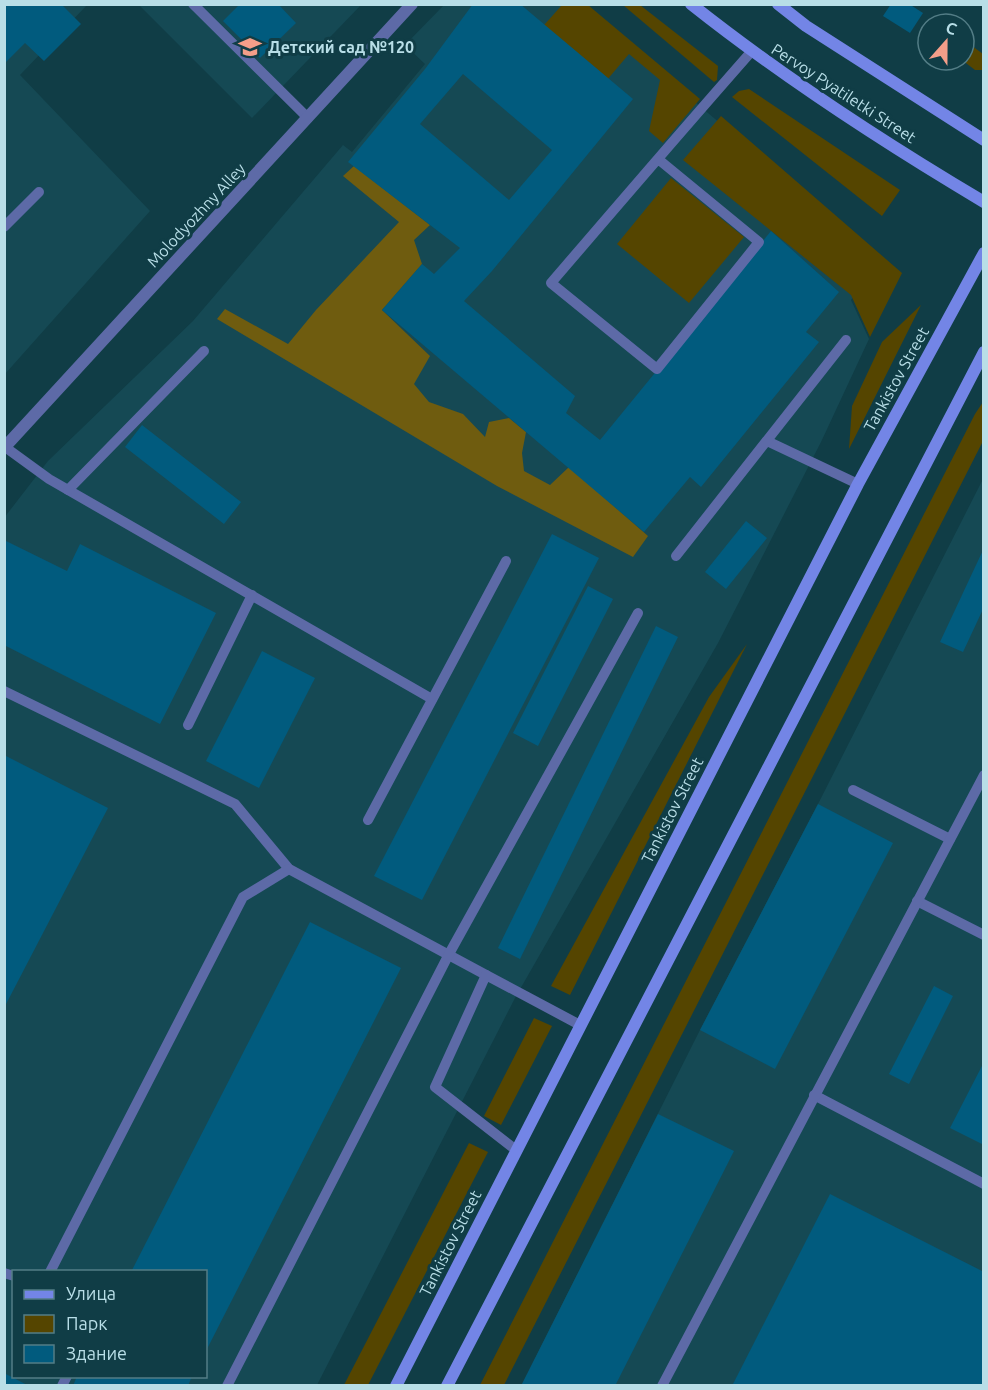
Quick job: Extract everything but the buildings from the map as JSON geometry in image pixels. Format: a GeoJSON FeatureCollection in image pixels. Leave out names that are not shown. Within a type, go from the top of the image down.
{"type":"FeatureCollection","features":[{"type":"Feature","properties":{"kind":"main road","name":"Pervoy Pyatiletki Street"},"geometry":{"type":"LineString","coordinates":[[691,4],[751,52],[934,173],[984,202]]}},
{"type":"Feature","properties":{"kind":"main road"},"geometry":{"type":"LineString","coordinates":[[778,4],[806,26],[984,140]]}},
{"type":"Feature","properties":{"kind":"main road","name":"Tankistov Street"},"geometry":{"type":"LineString","coordinates":[[396,1386],[858,484],[984,253]]}},
{"type":"Feature","properties":{"kind":"main road"},"geometry":{"type":"LineString","coordinates":[[447,1386],[983,356]]}},
{"type":"Feature","properties":{"kind":"street","name":"Molodyozhny Alley"},"geometry":{"type":"LineString","coordinates":[[5,448],[412,4]]}},
{"type":"Feature","properties":{"kind":"lane"},"geometry":{"type":"LineString","coordinates":[[193,4],[308,118]]}},
{"type":"Feature","properties":{"kind":"lane"},"geometry":{"type":"LineString","coordinates":[[658,159],[759,242],[657,369],[551,283],[658,159],[751,52]]}},
{"type":"Feature","properties":{"kind":"lane"},"geometry":{"type":"LineString","coordinates":[[4,227],[39,192]]}},
{"type":"Feature","properties":{"kind":"lane"},"geometry":{"type":"LineString","coordinates":[[676,556],[846,340]]}},
{"type":"Feature","properties":{"kind":"lane"},"geometry":{"type":"LineString","coordinates":[[68,490],[204,351]]}},
{"type":"Feature","properties":{"kind":"lane"},"geometry":{"type":"LineString","coordinates":[[767,441],[858,484]]}},
{"type":"Feature","properties":{"kind":"lane"},"geometry":{"type":"LineString","coordinates":[[5,448],[49,479],[432,699]]}},
{"type":"Feature","properties":{"kind":"lane"},"geometry":{"type":"LineString","coordinates":[[368,820],[506,561]]}},
{"type":"Feature","properties":{"kind":"lane"},"geometry":{"type":"LineString","coordinates":[[188,725],[252,595]]}},
{"type":"Feature","properties":{"kind":"lane"},"geometry":{"type":"LineString","coordinates":[[227,1386],[448,954],[638,613]]}},
{"type":"Feature","properties":{"kind":"lane"},"geometry":{"type":"LineString","coordinates":[[4,691],[235,804],[289,869],[580,1025]]}},
{"type":"Feature","properties":{"kind":"lane"},"geometry":{"type":"LineString","coordinates":[[662,1386],[984,775]]}},
{"type":"Feature","properties":{"kind":"lane"},"geometry":{"type":"LineString","coordinates":[[853,790],[950,839]]}},
{"type":"Feature","properties":{"kind":"lane"},"geometry":{"type":"LineString","coordinates":[[51,1270],[243,897],[289,869]]}},
{"type":"Feature","properties":{"kind":"lane"},"geometry":{"type":"LineString","coordinates":[[917,901],[984,935]]}},
{"type":"Feature","properties":{"kind":"lane"},"geometry":{"type":"LineString","coordinates":[[486,975],[435,1087],[516,1150]]}},
{"type":"Feature","properties":{"kind":"lane"},"geometry":{"type":"LineString","coordinates":[[814,1095],[984,1184]]}},
{"type":"Feature","properties":{"kind":"shaded area"},"geometry":{"type":"Polygon","coordinates":[[[5,5],[87,5],[20,75],[150,211],[5,374],[5,5]]]}},
{"type":"Feature","properties":{"kind":"shaded area","name":"Детский сад №120"},"geometry":{"type":"Polygon","coordinates":[[[139,5],[361,5],[252,118],[139,5]]]}},
{"type":"Feature","properties":{"kind":"shaded area"},"geometry":{"type":"Polygon","coordinates":[[[444,5],[580,5],[882,260],[851,300],[869,339],[821,442],[718,643],[515,998],[317,1385],[5,1385],[4,518],[48,461],[193,321],[343,145],[352,152],[425,64],[405,45],[444,5]]]}},
{"type":"Feature","properties":{"kind":"shaded area"},"geometry":{"type":"Polygon","coordinates":[[[354,166],[430,225],[414,240],[422,264],[382,310],[430,356],[414,384],[429,402],[463,414],[485,437],[489,422],[509,418],[526,432],[522,453],[524,471],[550,485],[569,467],[648,536],[633,557],[497,486],[217,319],[225,309],[288,344],[316,310],[399,222],[343,176],[354,166]]]}},
{"type":"Feature","properties":{"kind":"shaded area"},"geometry":{"type":"Polygon","coordinates":[[[983,479],[983,1385],[521,1386],[700,1030],[983,479]]]}},
{"type":"Feature","properties":{"kind":"green space"},"geometry":{"type":"Polygon","coordinates":[[[562,5],[588,5],[700,99],[663,143],[649,131],[660,80],[629,54],[601,87],[537,33],[562,5]]]}},
{"type":"Feature","properties":{"kind":"green space"},"geometry":{"type":"Polygon","coordinates":[[[623,5],[640,5],[718,66],[717,80],[714,82],[623,5]]]}},
{"type":"Feature","properties":{"kind":"green space"},"geometry":{"type":"Polygon","coordinates":[[[976,49],[983,54],[983,70],[976,70],[976,49]]]}},
{"type":"Feature","properties":{"kind":"green space"},"geometry":{"type":"Polygon","coordinates":[[[749,89],[900,190],[882,216],[732,97],[739,91],[749,89]]]}},
{"type":"Feature","properties":{"kind":"green space"},"geometry":{"type":"Polygon","coordinates":[[[721,116],[902,273],[870,337],[851,295],[683,160],[721,116]]]}},
{"type":"Feature","properties":{"kind":"green space"},"geometry":{"type":"Polygon","coordinates":[[[671,178],[744,237],[689,303],[617,244],[671,178]]]}},
{"type":"Feature","properties":{"kind":"green space"},"geometry":{"type":"Polygon","coordinates":[[[921,305],[849,449],[852,406],[882,342],[921,305]]]}},
{"type":"Feature","properties":{"kind":"green space"},"geometry":{"type":"Polygon","coordinates":[[[983,402],[983,441],[504,1385],[480,1385],[975,414],[983,402]]]}},
{"type":"Feature","properties":{"kind":"green space"},"geometry":{"type":"Polygon","coordinates":[[[747,644],[570,995],[551,986],[709,697],[747,644]]]}},
{"type":"Feature","properties":{"kind":"green space"},"geometry":{"type":"Polygon","coordinates":[[[534,1018],[552,1026],[501,1125],[484,1116],[534,1018]]]}},
{"type":"Feature","properties":{"kind":"green space"},"geometry":{"type":"Polygon","coordinates":[[[469,1143],[488,1152],[368,1385],[344,1385],[469,1143]]]}},
{"type":"Feature","properties":{"kind":"place","name":"Детский сад №120"},"geometry":{"type":"Point","coordinates":[250,47]}}]}
